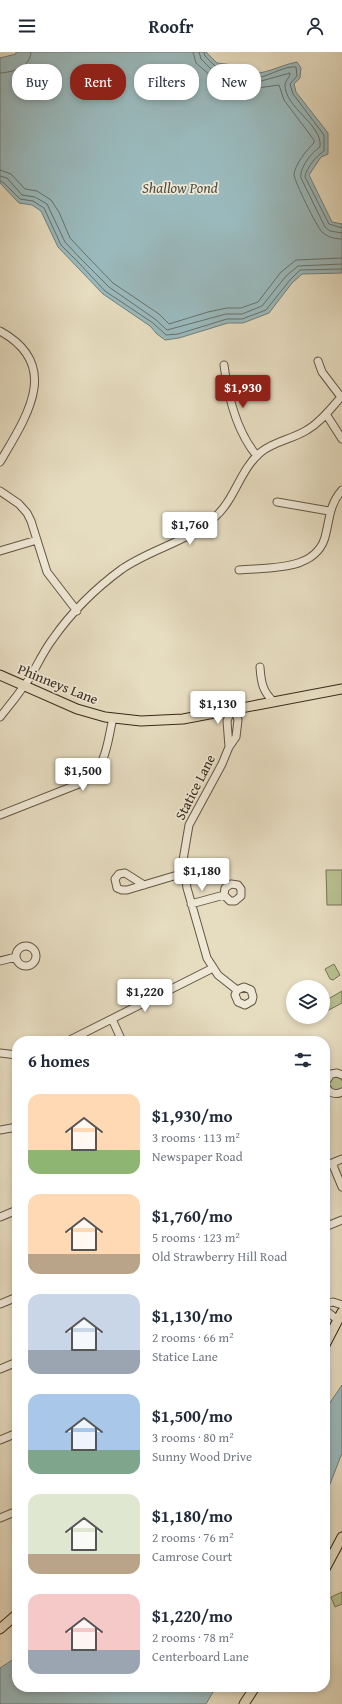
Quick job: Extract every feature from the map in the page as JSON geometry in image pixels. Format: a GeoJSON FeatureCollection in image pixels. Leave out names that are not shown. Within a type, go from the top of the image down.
{"type":"FeatureCollection","features":[{"type":"Feature","properties":{"kind":"main road","name":"Phinneys Lane"},"geometry":{"type":"LineString","coordinates":[[0,675],[77,709],[113,718],[159,721],[232,710],[342,689]]}},
{"type":"Feature","properties":{"kind":"main road"},"geometry":{"type":"LineString","coordinates":[[330,1335],[340,1316]]}},
{"type":"Feature","properties":{"kind":"main road"},"geometry":{"type":"LineString","coordinates":[[330,1560],[342,1537]]}},
{"type":"Feature","properties":{"kind":"main road"},"geometry":{"type":"LineString","coordinates":[[0,1629],[12,1618]]}},
{"type":"Feature","properties":{"kind":"main road"},"geometry":{"type":"LineString","coordinates":[[244,1704],[252,1692]]}},
{"type":"Feature","properties":{"kind":"street"},"geometry":{"type":"LineString","coordinates":[[0,331],[14,338],[26,351],[33,365],[35,382],[31,405],[0,462]]}},
{"type":"Feature","properties":{"kind":"street"},"geometry":{"type":"LineString","coordinates":[[0,718],[24,686],[52,639],[77,611],[123,568],[187,537],[212,520],[228,502],[249,466],[257,456],[274,445],[308,430],[342,397],[322,372],[318,361]]}},
{"type":"Feature","properties":{"kind":"street"},"geometry":{"type":"LineString","coordinates":[[224,365],[227,389],[235,416],[247,444],[257,456]]}},
{"type":"Feature","properties":{"kind":"street"},"geometry":{"type":"LineString","coordinates":[[326,414],[342,439]]}},
{"type":"Feature","properties":{"kind":"street"},"geometry":{"type":"LineString","coordinates":[[240,570],[297,564],[312,557],[324,542],[332,503],[342,490]]}},
{"type":"Feature","properties":{"kind":"street"},"geometry":{"type":"LineString","coordinates":[[0,491],[19,504],[27,513],[31,521],[47,572],[77,611]]}},
{"type":"Feature","properties":{"kind":"street"},"geometry":{"type":"LineString","coordinates":[[277,502],[330,511]]}},
{"type":"Feature","properties":{"kind":"street"},"geometry":{"type":"LineString","coordinates":[[0,551],[37,540]]}},
{"type":"Feature","properties":{"kind":"street"},"geometry":{"type":"LineString","coordinates":[[260,667],[260,678],[265,694],[274,702]]}},
{"type":"Feature","properties":{"kind":"street","name":"Statice Lane"},"geometry":{"type":"LineString","coordinates":[[229,747],[227,721],[232,710]]}},
{"type":"Feature","properties":{"kind":"street","name":"Statice Lane"},"geometry":{"type":"LineString","coordinates":[[232,710],[237,717],[238,724],[236,737],[229,747],[217,774],[189,825],[184,849],[184,873],[191,904],[206,954],[218,975],[237,990]]}},
{"type":"Feature","properties":{"kind":"street"},"geometry":{"type":"LineString","coordinates":[[0,815],[84,782],[95,774],[102,760],[113,718]]}},
{"type":"Feature","properties":{"kind":"street"},"geometry":{"type":"LineString","coordinates":[[144,885],[184,873]]}},
{"type":"Feature","properties":{"kind":"street"},"geometry":{"type":"LineString","coordinates":[[191,904],[224,895]]}},
{"type":"Feature","properties":{"kind":"street"},"geometry":{"type":"LineString","coordinates":[[0,961],[16,957]]}},
{"type":"Feature","properties":{"kind":"street"},"geometry":{"type":"LineString","coordinates":[[78,1036],[213,968]]}},
{"type":"Feature","properties":{"kind":"street"},"geometry":{"type":"LineString","coordinates":[[112,1019],[120,1036]]}},
{"type":"Feature","properties":{"kind":"street"},"geometry":{"type":"LineString","coordinates":[[0,1053],[12,1054]]}},
{"type":"Feature","properties":{"kind":"street"},"geometry":{"type":"LineString","coordinates":[[330,1076],[335,1073],[342,1075]]}},
{"type":"Feature","properties":{"kind":"street"},"geometry":{"type":"LineString","coordinates":[[330,1092],[333,1094],[342,1092]]}},
{"type":"Feature","properties":{"kind":"street"},"geometry":{"type":"LineString","coordinates":[[0,1130],[12,1128]]}},
{"type":"Feature","properties":{"kind":"street"},"geometry":{"type":"LineString","coordinates":[[330,1164],[342,1159]]}},
{"type":"Feature","properties":{"kind":"street"},"geometry":{"type":"LineString","coordinates":[[330,1168],[342,1187]]}},
{"type":"Feature","properties":{"kind":"street"},"geometry":{"type":"LineString","coordinates":[[0,1217],[12,1212]]}},
{"type":"Feature","properties":{"kind":"street"},"geometry":{"type":"LineString","coordinates":[[330,1225],[342,1220]]}},
{"type":"Feature","properties":{"kind":"street"},"geometry":{"type":"LineString","coordinates":[[0,1304],[12,1299]]}},
{"type":"Feature","properties":{"kind":"street"},"geometry":{"type":"LineString","coordinates":[[330,1303],[333,1302],[342,1305]]}},
{"type":"Feature","properties":{"kind":"street"},"geometry":{"type":"LineString","coordinates":[[330,1312],[340,1316]]}},
{"type":"Feature","properties":{"kind":"street"},"geometry":{"type":"LineString","coordinates":[[0,1370],[12,1364]]}},
{"type":"Feature","properties":{"kind":"street"},"geometry":{"type":"LineString","coordinates":[[0,1440],[12,1435]]}},
{"type":"Feature","properties":{"kind":"street"},"geometry":{"type":"LineString","coordinates":[[0,1518],[12,1513]]}},
{"type":"Feature","properties":{"kind":"green space"},"geometry":{"type":"Polygon","coordinates":[[[326,870],[342,870],[342,905],[327,905],[326,870]]]}},
{"type":"Feature","properties":{"kind":"green space"},"geometry":{"type":"Polygon","coordinates":[[[334,964],[340,975],[333,980],[330,979],[325,969],[334,964]]]}},
{"type":"Feature","properties":{"kind":"green space"},"geometry":{"type":"Polygon","coordinates":[[[342,991],[342,1003],[330,1009],[330,998],[342,991]]]}},
{"type":"Feature","properties":{"kind":"green space"},"geometry":{"type":"Polygon","coordinates":[[[336,1077],[342,1081],[343,1084],[341,1089],[336,1091],[331,1089],[331,1079],[336,1077]]]}},
{"type":"Feature","properties":{"kind":"green space"},"geometry":{"type":"Polygon","coordinates":[[[342,1592],[342,1604],[335,1607],[331,1597],[342,1592]]]}},
{"type":"Feature","properties":{"kind":"water","name":"Shallow Pond"},"geometry":{"type":"Polygon","coordinates":[[[16,52],[206,52],[217,63],[225,64],[207,64],[207,100],[261,100],[261,73],[297,62],[301,68],[300,78],[294,84],[296,92],[328,133],[328,154],[321,157],[309,175],[332,222],[342,224],[342,273],[302,274],[292,283],[269,313],[243,323],[228,323],[179,338],[165,340],[150,326],[103,294],[58,247],[41,211],[32,205],[19,203],[0,183],[0,58],[16,54],[16,52]]]}},
{"type":"Feature","properties":{"kind":"water"},"geometry":{"type":"Polygon","coordinates":[[[342,1385],[342,1453],[330,1484],[330,1403],[342,1385]]]}},
{"type":"Feature","properties":{"kind":"water"},"geometry":{"type":"Polygon","coordinates":[[[12,1660],[12,1692],[213,1692],[206,1704],[0,1704],[0,1668],[12,1660]]]}}]}
